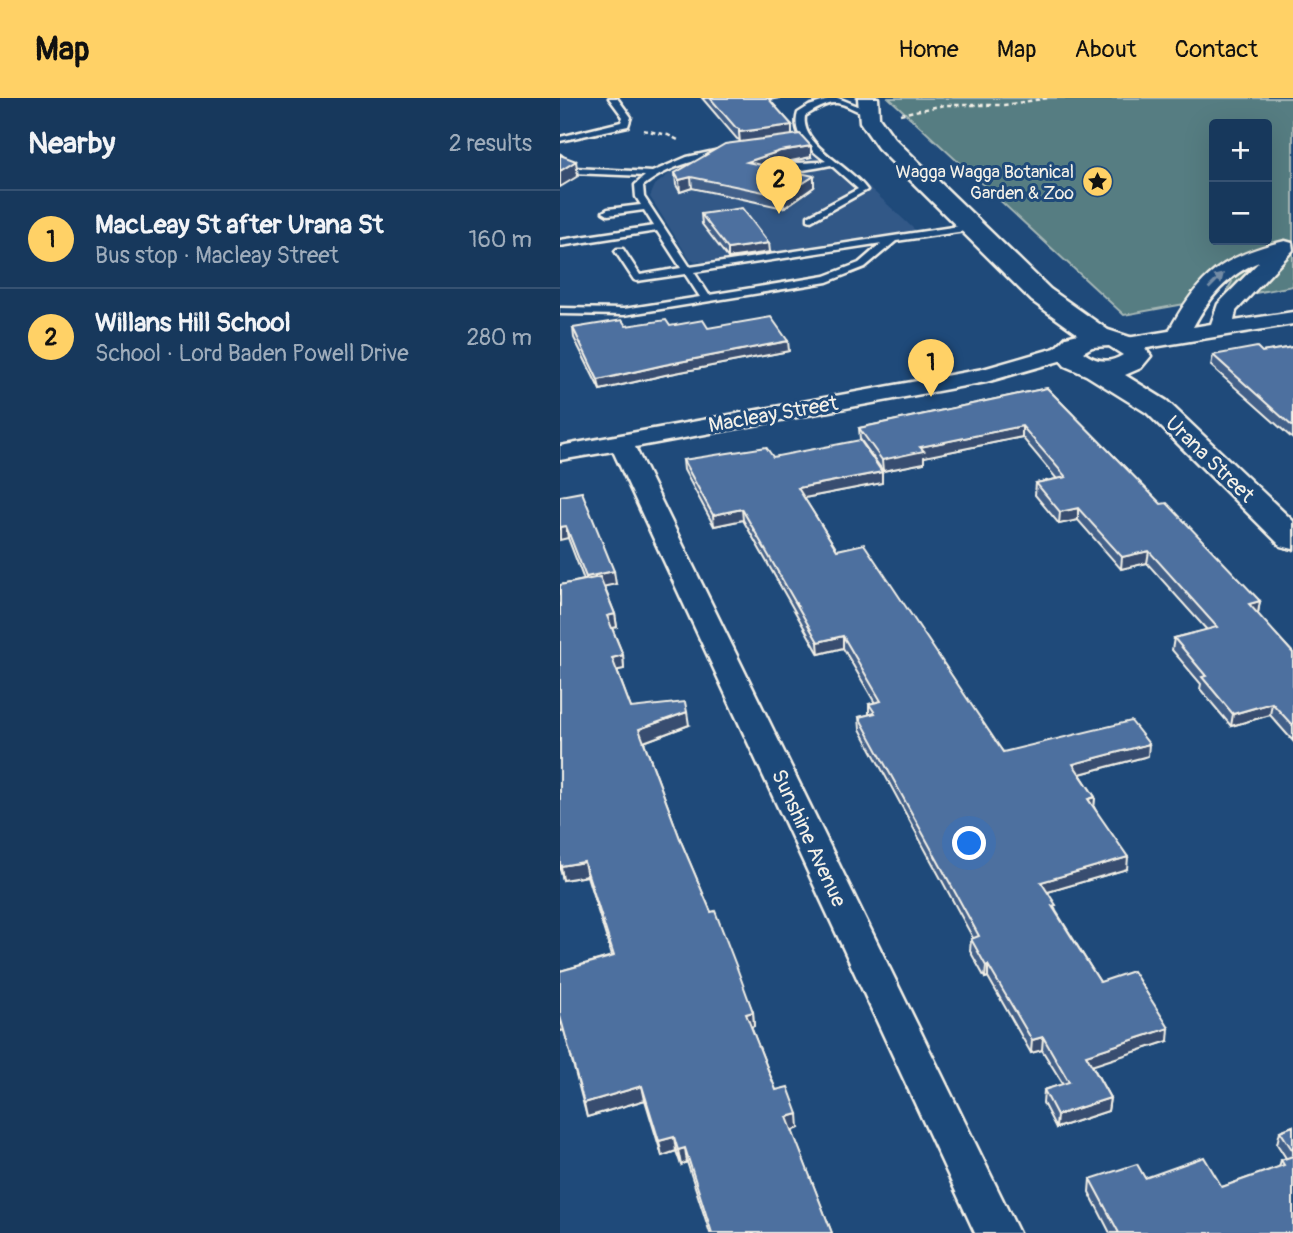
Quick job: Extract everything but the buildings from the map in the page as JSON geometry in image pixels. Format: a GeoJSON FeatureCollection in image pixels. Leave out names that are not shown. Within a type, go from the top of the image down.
{"type":"FeatureCollection","features":[{"type":"Feature","properties":{"kind":"street"},"geometry":{"type":"LineString","coordinates":[[867,105],[873,128],[886,143],[1041,295],[1124,350],[1177,336],[1292,318]]}},
{"type":"Feature","properties":{"kind":"street"},"geometry":{"type":"LineString","coordinates":[[1177,336],[1210,285],[1226,271],[1235,264],[1285,247],[1226,309],[1221,329]]}},
{"type":"Feature","properties":{"kind":"street"},"geometry":{"type":"LineString","coordinates":[[1041,295],[1080,358],[1117,368],[1124,350]]}},
{"type":"Feature","properties":{"kind":"street"},"geometry":{"type":"LineString","coordinates":[[1080,358],[1083,341],[1124,350],[1292,318]]}},
{"type":"Feature","properties":{"kind":"street","name":"Urana Street"},"geometry":{"type":"LineString","coordinates":[[1124,350],[1157,407]]}},
{"type":"Feature","properties":{"kind":"street","name":"Urana Street"},"geometry":{"type":"LineString","coordinates":[[1080,358],[1157,407],[1293,540]]}},
{"type":"Feature","properties":{"kind":"street","name":"Macleay Street"},"geometry":{"type":"LineString","coordinates":[[560,453],[1080,358]]}},
{"type":"Feature","properties":{"kind":"street","name":"Sunshine Avenue"},"geometry":{"type":"LineString","coordinates":[[621,443],[997,1233]]}},
{"type":"Feature","properties":{"kind":"lane"},"geometry":{"type":"LineString","coordinates":[[560,139],[625,124],[627,117],[613,98]]}},
{"type":"Feature","properties":{"kind":"lane"},"geometry":{"type":"LineString","coordinates":[[811,218],[863,190],[860,182],[806,139],[799,128],[801,115],[833,99],[867,105]]}},
{"type":"Feature","properties":{"kind":"lane"},"geometry":{"type":"LineString","coordinates":[[793,140],[806,139]]}},
{"type":"Feature","properties":{"kind":"lane"},"geometry":{"type":"LineString","coordinates":[[706,299],[640,197],[639,185],[651,174],[693,158],[728,151]]}},
{"type":"Feature","properties":{"kind":"lane"},"geometry":{"type":"LineString","coordinates":[[560,158],[565,166],[572,170],[651,174]]}},
{"type":"Feature","properties":{"kind":"lane"},"geometry":{"type":"LineString","coordinates":[[781,167],[810,167],[832,162]]}},
{"type":"Feature","properties":{"kind":"lane"},"geometry":{"type":"LineString","coordinates":[[608,212],[646,206]]}},
{"type":"Feature","properties":{"kind":"lane"},"geometry":{"type":"LineString","coordinates":[[620,251],[637,278],[972,227]]}},
{"type":"Feature","properties":{"kind":"lane"},"geometry":{"type":"LineString","coordinates":[[560,243],[660,228]]}},
{"type":"Feature","properties":{"kind":"lane"},"geometry":{"type":"LineString","coordinates":[[560,311],[624,312],[827,279],[862,265],[893,239]]}},
{"type":"Feature","properties":{"kind":"lane"},"geometry":{"type":"LineString","coordinates":[[560,322],[599,312]]}},
{"type":"Feature","properties":{"kind":"path"},"geometry":{"type":"LineString","coordinates":[[900,114],[946,105],[1004,105],[1048,98]]}},
{"type":"Feature","properties":{"kind":"path"},"geometry":{"type":"LineString","coordinates":[[619,125],[655,134],[674,135],[684,143],[715,153]]}},
{"type":"Feature","properties":{"kind":"shaded area"},"geometry":{"type":"Polygon","coordinates":[[[809,150],[839,159],[915,230],[712,264],[690,260],[650,197],[655,185],[673,171],[706,159],[809,150]]]}},
{"type":"Feature","properties":{"kind":"green space","name":"Wagga Wagga Botanical Garden & Zoo"},"geometry":{"type":"Polygon","coordinates":[[[889,98],[1293,98],[1293,286],[1222,299],[1232,282],[1221,277],[1201,301],[1124,315],[889,98]]]}},
{"type":"Feature","properties":{"kind":"place","name":"Wagga Wagga Botanical Garden & Zoo"},"geometry":{"type":"Point","coordinates":[1097,182]}},
{"type":"Feature","properties":{"kind":"place","name":"Willans Hill School"},"geometry":{"type":"Point","coordinates":[779,214]}},
{"type":"Feature","properties":{"kind":"place","name":"MacLeay St after Urana St"},"geometry":{"type":"Point","coordinates":[931,397]}}]}
